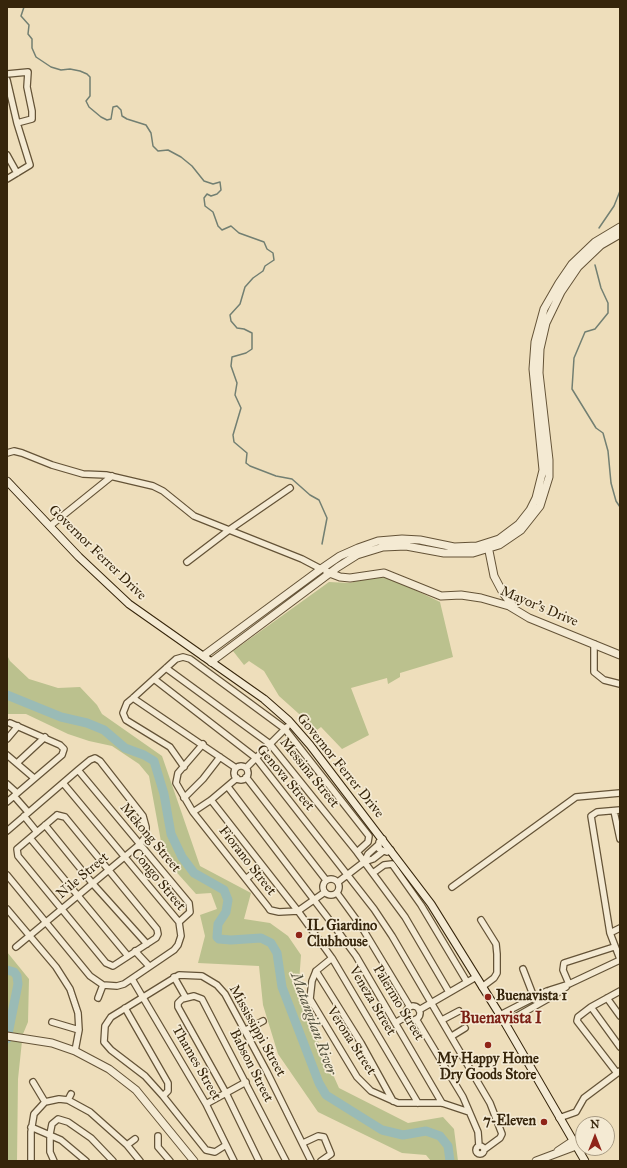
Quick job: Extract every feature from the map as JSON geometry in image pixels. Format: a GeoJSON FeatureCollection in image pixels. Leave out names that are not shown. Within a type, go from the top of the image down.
{"type":"FeatureCollection","features":[{"type":"Feature","properties":{"kind":"street"},"geometry":{"type":"LineString","coordinates":[[7,74],[28,72],[27,88],[32,111],[32,119],[17,123]]}},
{"type":"Feature","properties":{"kind":"street"},"geometry":{"type":"LineString","coordinates":[[7,80],[17,123],[30,165],[7,179]]}},
{"type":"Feature","properties":{"kind":"street"},"geometry":{"type":"LineString","coordinates":[[7,155],[16,173]]}},
{"type":"Feature","properties":{"kind":"street"},"geometry":{"type":"LineString","coordinates":[[203,656],[321,569],[348,552],[378,541],[412,539],[454,548],[488,547],[524,519],[533,504],[540,486],[543,463],[533,369],[535,342],[544,309],[558,282],[572,264],[595,242],[620,227]]}},
{"type":"Feature","properties":{"kind":"street"},"geometry":{"type":"LineString","coordinates":[[211,662],[351,558],[383,547],[417,546],[454,554],[473,553],[507,541],[524,527],[537,512],[547,486],[549,460],[539,369],[542,340],[550,314],[561,292],[578,268],[601,246],[620,234]]}},
{"type":"Feature","properties":{"kind":"street"},"geometry":{"type":"LineString","coordinates":[[7,453],[14,451],[52,465],[83,474],[112,476],[137,481],[159,488],[188,513],[302,559],[321,569]]}},
{"type":"Feature","properties":{"kind":"street"},"geometry":{"type":"LineString","coordinates":[[50,526],[112,476]]}},
{"type":"Feature","properties":{"kind":"street","name":"Governor Ferrer Drive"},"geometry":{"type":"LineString","coordinates":[[7,481],[80,557],[129,604],[264,699],[291,723],[380,842],[391,850],[431,904],[505,1023],[575,1144]]}},
{"type":"Feature","properties":{"kind":"street"},"geometry":{"type":"LineString","coordinates":[[187,562],[229,530],[290,488]]}},
{"type":"Feature","properties":{"kind":"street"},"geometry":{"type":"LineString","coordinates":[[488,547],[494,576],[498,586],[516,610]]}},
{"type":"Feature","properties":{"kind":"street","name":"Mayor's Drive"},"geometry":{"type":"LineString","coordinates":[[321,569],[330,574],[350,578],[384,573],[441,596],[461,595],[481,598],[516,610],[529,618],[620,655]]}},
{"type":"Feature","properties":{"kind":"street"},"geometry":{"type":"LineString","coordinates":[[594,644],[594,672],[604,680],[620,684]]}},
{"type":"Feature","properties":{"kind":"street"},"geometry":{"type":"LineString","coordinates":[[203,744],[184,767],[170,747],[126,720],[124,708],[176,659],[187,657],[285,729],[369,836],[368,842],[357,852]]}},
{"type":"Feature","properties":{"kind":"street","name":"Messina Street"},"geometry":{"type":"LineString","coordinates":[[166,668],[270,744],[373,873],[404,917],[449,992]]}},
{"type":"Feature","properties":{"kind":"street","name":"Genova Street"},"geometry":{"type":"LineString","coordinates":[[154,679],[256,758],[348,875],[389,931],[490,1103],[502,1132],[500,1138],[485,1149],[483,1146],[479,1146],[478,1132],[469,1112]]}},
{"type":"Feature","properties":{"kind":"street"},"geometry":{"type":"LineString","coordinates":[[133,698],[203,744],[236,768]]}},
{"type":"Feature","properties":{"kind":"street"},"geometry":{"type":"LineString","coordinates":[[7,802],[63,752],[62,746],[10,723]]}},
{"type":"Feature","properties":{"kind":"street"},"geometry":{"type":"LineString","coordinates":[[246,768],[291,723]]}},
{"type":"Feature","properties":{"kind":"street"},"geometry":{"type":"LineString","coordinates":[[7,739],[18,726]]}},
{"type":"Feature","properties":{"kind":"street"},"geometry":{"type":"LineString","coordinates":[[17,763],[45,738]]}},
{"type":"Feature","properties":{"kind":"street"},"geometry":{"type":"LineString","coordinates":[[7,755],[34,778]]}},
{"type":"Feature","properties":{"kind":"street"},"geometry":{"type":"LineString","coordinates":[[184,798],[203,779],[220,757]]}},
{"type":"Feature","properties":{"kind":"street"},"geometry":{"type":"LineString","coordinates":[[7,831],[90,760],[95,758],[100,761],[142,816],[147,831],[140,844]]}},
{"type":"Feature","properties":{"kind":"street"},"geometry":{"type":"LineString","coordinates":[[236,768],[242,766],[246,768]]}},
{"type":"Feature","properties":{"kind":"street","name":"Fiorano Street"},"geometry":{"type":"LineString","coordinates":[[184,767],[178,773],[176,780],[184,798],[247,878],[270,910],[279,912],[298,911]]}},
{"type":"Feature","properties":{"kind":"street"},"geometry":{"type":"LineString","coordinates":[[236,768],[235,774],[237,778]]}},
{"type":"Feature","properties":{"kind":"street"},"geometry":{"type":"LineString","coordinates":[[246,768],[248,772],[246,777]]}},
{"type":"Feature","properties":{"kind":"street","name":"Mekong Street"},"geometry":{"type":"LineString","coordinates":[[78,770],[189,904],[190,912],[179,922]]}},
{"type":"Feature","properties":{"kind":"street"},"geometry":{"type":"LineString","coordinates":[[237,778],[242,779],[246,777]]}},
{"type":"Feature","properties":{"kind":"street"},"geometry":{"type":"LineString","coordinates":[[246,777],[326,880]]}},
{"type":"Feature","properties":{"kind":"street"},"geometry":{"type":"LineString","coordinates":[[194,812],[228,787],[237,778]]}},
{"type":"Feature","properties":{"kind":"street","name":"Congo Street"},"geometry":{"type":"LineString","coordinates":[[63,783],[124,858],[179,922],[181,936],[178,945],[132,979],[117,986],[103,986]]}},
{"type":"Feature","properties":{"kind":"street"},"geometry":{"type":"LineString","coordinates":[[7,784],[16,794],[37,832]]}},
{"type":"Feature","properties":{"kind":"street","name":"Palermo Street"},"geometry":{"type":"LineString","coordinates":[[228,787],[356,956],[442,1103]]}},
{"type":"Feature","properties":{"kind":"street"},"geometry":{"type":"LineString","coordinates":[[452,887],[576,797],[620,793]]}},
{"type":"Feature","properties":{"kind":"street","name":"Veneza Street"},"geometry":{"type":"LineString","coordinates":[[211,800],[298,911],[332,958],[418,1103]]}},
{"type":"Feature","properties":{"kind":"street"},"geometry":{"type":"LineString","coordinates":[[505,1023],[552,996],[569,984],[620,959],[614,948],[610,933],[591,819],[592,814],[617,810],[620,838]]}},
{"type":"Feature","properties":{"kind":"street"},"geometry":{"type":"LineString","coordinates":[[57,816],[65,817],[157,929],[158,936],[116,964],[110,966],[106,963],[18,856],[17,849],[45,825],[57,816]]}},
{"type":"Feature","properties":{"kind":"street"},"geometry":{"type":"LineString","coordinates":[[45,825],[92,884],[147,944]]}},
{"type":"Feature","properties":{"kind":"street"},"geometry":{"type":"LineString","coordinates":[[30,838],[128,956]]}},
{"type":"Feature","properties":{"kind":"street"},"geometry":{"type":"LineString","coordinates":[[380,842],[382,852]]}},
{"type":"Feature","properties":{"kind":"street"},"geometry":{"type":"LineString","coordinates":[[364,862],[368,854],[380,842]]}},
{"type":"Feature","properties":{"kind":"street","name":"Nile Street"},"geometry":{"type":"LineString","coordinates":[[16,947],[140,844]]}},
{"type":"Feature","properties":{"kind":"street"},"geometry":{"type":"LineString","coordinates":[[338,882],[364,862],[372,859],[382,852],[391,850]]}},
{"type":"Feature","properties":{"kind":"street"},"geometry":{"type":"LineString","coordinates":[[373,873],[384,865],[392,864],[421,905],[467,982]]}},
{"type":"Feature","properties":{"kind":"street"},"geometry":{"type":"LineString","coordinates":[[247,878],[262,866]]}},
{"type":"Feature","properties":{"kind":"street"},"geometry":{"type":"LineString","coordinates":[[7,875],[90,976],[103,986],[98,998]]}},
{"type":"Feature","properties":{"kind":"street"},"geometry":{"type":"LineString","coordinates":[[326,880],[333,879],[338,882],[340,888],[337,894]]}},
{"type":"Feature","properties":{"kind":"street"},"geometry":{"type":"LineString","coordinates":[[326,880],[323,886],[325,892],[330,895],[337,894]]}},
{"type":"Feature","properties":{"kind":"street"},"geometry":{"type":"LineString","coordinates":[[298,911],[325,892]]}},
{"type":"Feature","properties":{"kind":"street"},"geometry":{"type":"LineString","coordinates":[[337,894],[360,926],[410,1007]]}},
{"type":"Feature","properties":{"kind":"street"},"geometry":{"type":"LineString","coordinates":[[7,909],[56,967],[70,989],[76,1003],[79,1030],[75,1051]]}},
{"type":"Feature","properties":{"kind":"street"},"geometry":{"type":"LineString","coordinates":[[481,920],[496,944],[497,954],[497,973],[494,978],[482,987]]}},
{"type":"Feature","properties":{"kind":"street"},"geometry":{"type":"LineString","coordinates":[[610,933],[620,928]]}},
{"type":"Feature","properties":{"kind":"street"},"geometry":{"type":"LineString","coordinates":[[569,984],[563,970],[564,963],[614,948]]}},
{"type":"Feature","properties":{"kind":"street"},"geometry":{"type":"LineString","coordinates":[[135,951],[149,966]]}},
{"type":"Feature","properties":{"kind":"street"},"geometry":{"type":"LineString","coordinates":[[332,958],[316,971],[361,1043],[393,1101]]}},
{"type":"Feature","properties":{"kind":"street"},"geometry":{"type":"LineString","coordinates":[[523,968],[537,1004]]}},
{"type":"Feature","properties":{"kind":"street","name":"Verona Street"},"geometry":{"type":"LineString","coordinates":[[316,971],[311,986],[311,1001],[357,1077],[371,1091],[393,1101],[404,1104],[442,1103],[469,1112]]}},
{"type":"Feature","properties":{"kind":"street","name":"Mississippi Street"},"geometry":{"type":"LineString","coordinates":[[226,1145],[215,1152],[206,1150],[145,1076],[110,1050],[104,1042],[104,1033],[107,1021],[174,977],[184,974],[192,974],[209,979],[225,994],[246,1030],[311,1161]]}},
{"type":"Feature","properties":{"kind":"street"},"geometry":{"type":"LineString","coordinates":[[174,977],[186,998],[179,1001],[178,1007],[226,1093],[259,1161]]}},
{"type":"Feature","properties":{"kind":"street"},"geometry":{"type":"LineString","coordinates":[[419,1010],[476,977]]}},
{"type":"Feature","properties":{"kind":"street","name":"Thames Street"},"geometry":{"type":"LineString","coordinates":[[132,979],[206,1104],[234,1161]]}},
{"type":"Feature","properties":{"kind":"street"},"geometry":{"type":"LineString","coordinates":[[500,1015],[521,1006],[549,990],[569,984]]}},
{"type":"Feature","properties":{"kind":"street"},"geometry":{"type":"LineString","coordinates":[[561,1121],[576,1112],[584,1098],[618,1072],[578,1024],[578,1017],[591,1007],[620,991]]}},
{"type":"Feature","properties":{"kind":"street","name":"Babson Street"},"geometry":{"type":"LineString","coordinates":[[186,998],[197,996],[202,999],[286,1161]]}},
{"type":"Feature","properties":{"kind":"street"},"geometry":{"type":"LineString","coordinates":[[607,998],[620,1016]]}},
{"type":"Feature","properties":{"kind":"street"},"geometry":{"type":"LineString","coordinates":[[521,1006],[524,1012]]}},
{"type":"Feature","properties":{"kind":"street"},"geometry":{"type":"LineString","coordinates":[[410,1007],[415,1007],[419,1010]]}},
{"type":"Feature","properties":{"kind":"street"},"geometry":{"type":"LineString","coordinates":[[395,1023],[407,1016],[407,1012],[410,1007]]}},
{"type":"Feature","properties":{"kind":"street"},"geometry":{"type":"LineString","coordinates":[[591,1007],[620,1047]]}},
{"type":"Feature","properties":{"kind":"street"},"geometry":{"type":"LineString","coordinates":[[125,1008],[168,1083],[168,1091],[163,1096]]}},
{"type":"Feature","properties":{"kind":"street"},"geometry":{"type":"LineString","coordinates":[[416,1019],[420,1015],[419,1010]]}},
{"type":"Feature","properties":{"kind":"street"},"geometry":{"type":"LineString","coordinates":[[442,1020],[459,1011]]}},
{"type":"Feature","properties":{"kind":"street"},"geometry":{"type":"LineString","coordinates":[[407,1016],[411,1019],[416,1019]]}},
{"type":"Feature","properties":{"kind":"street"},"geometry":{"type":"LineString","coordinates":[[416,1019],[463,1097],[469,1112]]}},
{"type":"Feature","properties":{"kind":"street"},"geometry":{"type":"LineString","coordinates":[[246,1030],[263,1021]]}},
{"type":"Feature","properties":{"kind":"street"},"geometry":{"type":"LineString","coordinates":[[52,1022],[79,1030]]}},
{"type":"Feature","properties":{"kind":"street"},"geometry":{"type":"LineString","coordinates":[[452,1036],[465,1028]]}},
{"type":"Feature","properties":{"kind":"street"},"geometry":{"type":"LineString","coordinates":[[7,1036],[52,1043],[75,1051],[92,1059],[125,1080],[150,1106],[194,1161]]}},
{"type":"Feature","properties":{"kind":"street"},"geometry":{"type":"LineString","coordinates":[[33,1082],[45,1102]]}},
{"type":"Feature","properties":{"kind":"street"},"geometry":{"type":"LineString","coordinates":[[206,1104],[246,1082]]}},
{"type":"Feature","properties":{"kind":"street"},"geometry":{"type":"LineString","coordinates":[[68,1100],[71,1094]]}},
{"type":"Feature","properties":{"kind":"street"},"geometry":{"type":"LineString","coordinates":[[31,1161],[31,1126],[34,1114],[45,1102],[59,1099],[68,1100],[90,1112],[127,1145],[140,1161]]}},
{"type":"Feature","properties":{"kind":"street"},"geometry":{"type":"LineString","coordinates":[[54,1161],[50,1152],[50,1134],[54,1120],[63,1120],[91,1138],[112,1161]]}},
{"type":"Feature","properties":{"kind":"street"},"geometry":{"type":"LineString","coordinates":[[31,1126],[50,1134],[86,1161]]}},
{"type":"Feature","properties":{"kind":"street"},"geometry":{"type":"LineString","coordinates":[[158,1136],[158,1147],[170,1161]]}},
{"type":"Feature","properties":{"kind":"street"},"geometry":{"type":"LineString","coordinates":[[302,1143],[318,1136],[324,1137],[330,1148],[331,1154],[321,1161]]}},
{"type":"Feature","properties":{"kind":"street"},"geometry":{"type":"LineString","coordinates":[[127,1145],[135,1138]]}},
{"type":"Feature","properties":{"kind":"street"},"geometry":{"type":"LineString","coordinates":[[536,1161],[575,1144]]}},
{"type":"Feature","properties":{"kind":"green space"},"geometry":{"type":"Polygon","coordinates":[[[382,574],[440,602],[453,657],[400,673],[400,677],[388,684],[387,678],[351,688],[369,735],[342,749],[321,727],[317,730],[279,696],[264,671],[249,661],[244,665],[233,651],[329,582],[350,583],[382,574]]]}},
{"type":"Feature","properties":{"kind":"green space"},"geometry":{"type":"Polygon","coordinates":[[[7,655],[10,661],[29,679],[58,688],[80,687],[97,705],[102,714],[162,756],[200,866],[251,893],[244,919],[270,923],[288,936],[301,955],[298,996],[339,1088],[408,1123],[443,1117],[454,1129],[458,1161],[431,1161],[426,1155],[402,1153],[318,1112],[278,1054],[263,1005],[259,966],[198,963],[205,936],[200,915],[217,909],[211,893],[196,894],[171,866],[162,847],[149,776],[139,764],[112,746],[89,741],[68,734],[26,714],[7,714],[7,655]]]}},
{"type":"Feature","properties":{"kind":"green space"},"geometry":{"type":"Polygon","coordinates":[[[7,952],[29,979],[28,1022],[23,1034],[7,1032],[7,952]]]}},
{"type":"Feature","properties":{"kind":"green space"},"geometry":{"type":"Polygon","coordinates":[[[7,1039],[22,1041],[18,1079],[17,1161],[7,1161],[7,1039]]]}},
{"type":"Feature","properties":{"kind":"waterway"},"geometry":{"type":"LineString","coordinates":[[24,7],[21,16],[29,25],[28,34],[32,39],[32,48],[36,57],[51,67],[61,70],[70,69],[87,74],[90,77],[90,96],[86,101],[89,107],[101,117],[107,120],[111,119],[113,107],[117,106],[121,110],[122,116],[146,125],[151,133],[153,146],[158,151],[168,150],[181,157],[192,166],[204,181],[213,184],[220,182],[221,190],[217,194],[211,196],[207,194],[204,198],[205,206],[213,212],[218,226],[222,230],[231,226],[239,233],[264,242],[267,249],[273,253],[274,260],[265,266],[263,271],[253,278],[245,287],[240,304],[230,315],[231,321],[237,328],[244,329],[252,333],[252,349],[246,353],[232,357],[231,366],[237,383],[235,395],[241,408],[233,435],[234,442],[247,453],[246,463],[250,466],[276,476],[292,479],[310,495],[319,500],[327,518],[322,544]]}},
{"type":"Feature","properties":{"kind":"waterway"},"geometry":{"type":"LineString","coordinates":[[599,228],[614,206],[620,191]]}},
{"type":"Feature","properties":{"kind":"waterway"},"geometry":{"type":"LineString","coordinates":[[595,265],[601,288],[608,303],[608,313],[595,329],[585,332],[574,358],[572,389],[596,428],[603,433],[608,451],[611,483],[616,501],[620,507]]}},
{"type":"Feature","properties":{"kind":"waterway","name":"Matangilan River"},"geometry":{"type":"LineString","coordinates":[[7,695],[61,717],[87,723],[104,730],[125,748],[144,755],[154,761],[164,794],[171,834],[182,857],[194,873],[224,890],[228,900],[226,912],[218,924],[217,937],[219,939],[231,940],[261,938],[271,943],[277,953],[282,987],[319,1083],[326,1095],[382,1130],[403,1135],[426,1131],[440,1136],[448,1146],[450,1161]]}},
{"type":"Feature","properties":{"kind":"waterway"},"geometry":{"type":"LineString","coordinates":[[7,970],[14,972],[17,976],[18,984],[7,1039]]}},
{"type":"Feature","properties":{"kind":"place","name":"IL Giardino Clubhouse"},"geometry":{"type":"Point","coordinates":[299,935]}},
{"type":"Feature","properties":{"kind":"place","name":"Buenavista 1"},"geometry":{"type":"Point","coordinates":[488,997]}},
{"type":"Feature","properties":{"kind":"place","name":"My Happy Home Dry Goods Store"},"geometry":{"type":"Point","coordinates":[488,1045]}},
{"type":"Feature","properties":{"kind":"place","name":"7-Eleven"},"geometry":{"type":"Point","coordinates":[544,1122]}},
{"type":"Feature","properties":{"kind":"district","name":"Buenavista I"},"geometry":{"type":"Point","coordinates":[501,1019]}}]}
